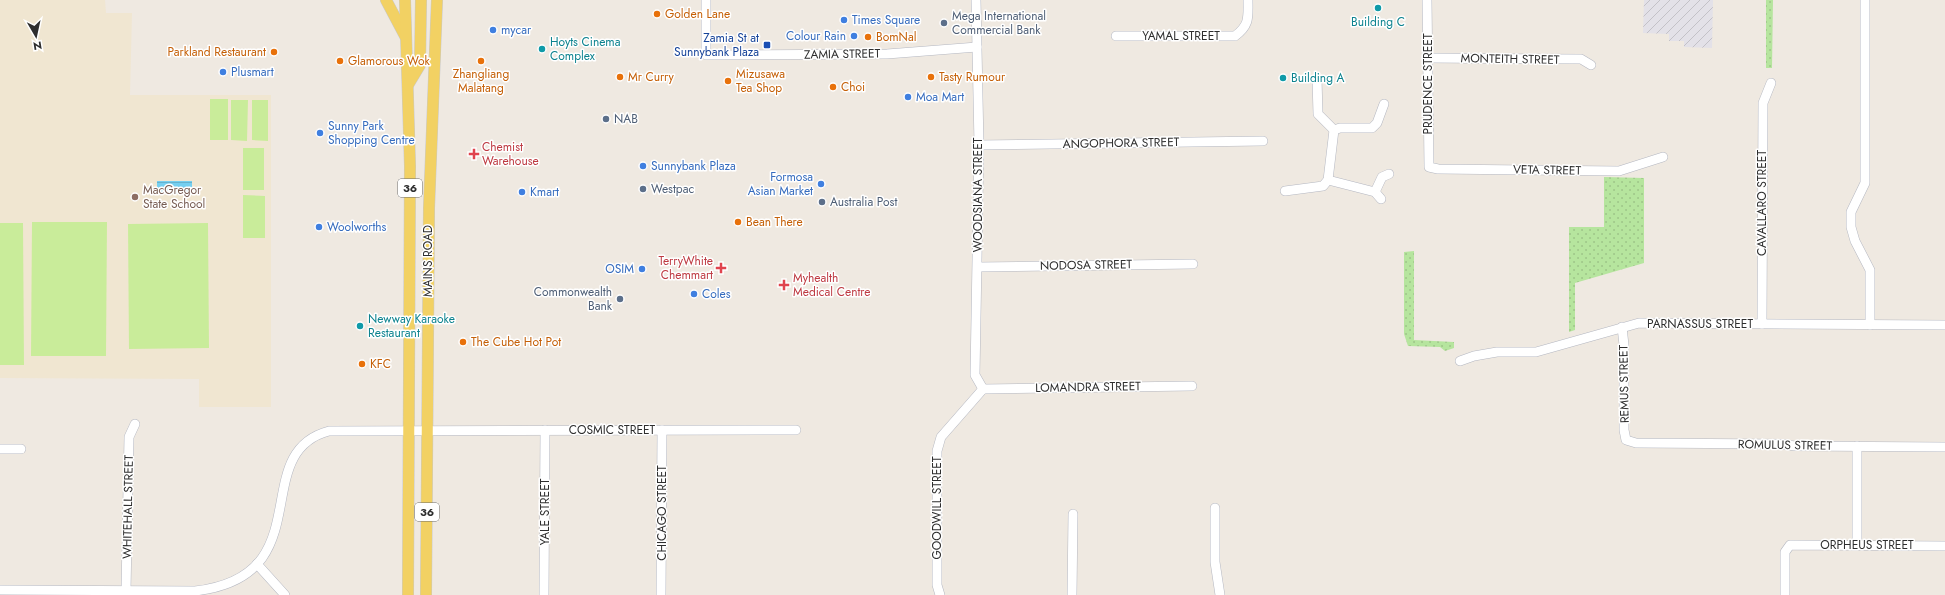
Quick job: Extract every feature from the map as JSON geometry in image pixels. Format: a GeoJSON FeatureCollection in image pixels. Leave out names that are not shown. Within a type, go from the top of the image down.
{"type":"FeatureCollection","features":[{"type":"Feature","properties":{"kind":"main road"},"geometry":{"type":"LineString","coordinates":[[386,0],[406,39]]}},
{"type":"Feature","properties":{"kind":"main road","name":"MAINS ROAD"},"geometry":{"type":"LineString","coordinates":[[405,0],[410,166],[408,595]]}},
{"type":"Feature","properties":{"kind":"main road"},"geometry":{"type":"LineString","coordinates":[[408,85],[420,65],[421,0]]}},
{"type":"Feature","properties":{"kind":"main road","name":"MAINS ROAD"},"geometry":{"type":"LineString","coordinates":[[426,595],[428,208],[437,0]]}},
{"type":"Feature","properties":{"kind":"street","name":"ZAMIA STREET"},"geometry":{"type":"LineString","coordinates":[[706,0],[706,55],[886,54],[977,47]]}},
{"type":"Feature","properties":{"kind":"street","name":"WOODSIANA STREET"},"geometry":{"type":"LineString","coordinates":[[976,0],[979,145],[975,375],[983,389]]}},
{"type":"Feature","properties":{"kind":"street","name":"YAMAL STREET"},"geometry":{"type":"LineString","coordinates":[[1116,36],[1235,36],[1244,30],[1248,21],[1248,0]]}},
{"type":"Feature","properties":{"kind":"street","name":"PRUDENCE STREET"},"geometry":{"type":"LineString","coordinates":[[1427,0],[1429,167]]}},
{"type":"Feature","properties":{"kind":"street"},"geometry":{"type":"LineString","coordinates":[[1865,0],[1865,183],[1852,212],[1852,227],[1854,241],[1870,270],[1870,325]]}},
{"type":"Feature","properties":{"kind":"street","name":"MONTEITH STREET"},"geometry":{"type":"LineString","coordinates":[[1428,58],[1581,59],[1591,65]]}},
{"type":"Feature","properties":{"kind":"street"},"geometry":{"type":"LineString","coordinates":[[1317,79],[1318,114],[1334,130]]}},
{"type":"Feature","properties":{"kind":"street","name":"CAVALLARO STREET"},"geometry":{"type":"LineString","coordinates":[[1762,324],[1763,103],[1771,83]]}},
{"type":"Feature","properties":{"kind":"street"},"geometry":{"type":"LineString","coordinates":[[1334,130],[1340,128],[1372,128],[1377,123],[1384,104]]}},
{"type":"Feature","properties":{"kind":"street"},"geometry":{"type":"LineString","coordinates":[[1285,191],[1323,186],[1328,180],[1334,130]]}},
{"type":"Feature","properties":{"kind":"street","name":"ANGOPHORA STREET"},"geometry":{"type":"LineString","coordinates":[[979,145],[1264,141]]}},
{"type":"Feature","properties":{"kind":"street","name":"VETA STREET"},"geometry":{"type":"LineString","coordinates":[[1429,167],[1438,170],[1619,171],[1663,156]]}},
{"type":"Feature","properties":{"kind":"street"},"geometry":{"type":"LineString","coordinates":[[1328,180],[1378,196],[1382,178],[1389,174]]}},
{"type":"Feature","properties":{"kind":"street","name":"NODOSA STREET"},"geometry":{"type":"LineString","coordinates":[[978,267],[1193,264]]}},
{"type":"Feature","properties":{"kind":"street","name":"PARNASSUS STREET"},"geometry":{"type":"LineString","coordinates":[[1460,361],[1474,356],[1497,352],[1536,352],[1622,327],[1639,324],[1945,325]]}},
{"type":"Feature","properties":{"kind":"street","name":"REMUS STREET"},"geometry":{"type":"LineString","coordinates":[[1622,327],[1624,345],[1624,430],[1626,440]]}},
{"type":"Feature","properties":{"kind":"street","name":"LOMANDRA STREET"},"geometry":{"type":"LineString","coordinates":[[983,389],[1192,386]]}},
{"type":"Feature","properties":{"kind":"street","name":"GOODWILL STREET"},"geometry":{"type":"LineString","coordinates":[[940,595],[937,586],[937,450],[941,437],[983,389]]}},
{"type":"Feature","properties":{"kind":"street","name":"WHITEHALL STREET"},"geometry":{"type":"LineString","coordinates":[[126,591],[129,437],[135,424]]}},
{"type":"Feature","properties":{"kind":"street","name":"COSMIC STREET"},"geometry":{"type":"LineString","coordinates":[[257,564],[269,547],[277,527],[290,464],[298,449],[304,442],[317,434],[334,430],[796,430]]}},
{"type":"Feature","properties":{"kind":"street","name":"YALE STREET"},"geometry":{"type":"LineString","coordinates":[[544,595],[545,430]]}},
{"type":"Feature","properties":{"kind":"street","name":"CHICAGO STREET"},"geometry":{"type":"LineString","coordinates":[[662,430],[662,595]]}},
{"type":"Feature","properties":{"kind":"street","name":"ROMULUS STREET"},"geometry":{"type":"LineString","coordinates":[[1626,440],[1636,443],[1945,447]]}},
{"type":"Feature","properties":{"kind":"street"},"geometry":{"type":"LineString","coordinates":[[1857,446],[1857,545]]}},
{"type":"Feature","properties":{"kind":"street"},"geometry":{"type":"LineString","coordinates":[[0,449],[21,449]]}},
{"type":"Feature","properties":{"kind":"street"},"geometry":{"type":"LineString","coordinates":[[1215,508],[1214,562],[1220,595]]}},
{"type":"Feature","properties":{"kind":"street"},"geometry":{"type":"LineString","coordinates":[[1072,595],[1073,514]]}},
{"type":"Feature","properties":{"kind":"street","name":"ORPHEUS STREET"},"geometry":{"type":"LineString","coordinates":[[1785,595],[1785,552],[1790,545],[1945,546]]}},
{"type":"Feature","properties":{"kind":"street"},"geometry":{"type":"LineString","coordinates":[[0,590],[195,591],[210,589],[236,579],[257,564],[285,595]]}},
{"type":"Feature","properties":{"kind":"shaded area","name":"MacGregor State School"},"geometry":{"type":"Polygon","coordinates":[[[0,0],[105,0],[106,13],[132,13],[130,95],[271,95],[271,407],[199,407],[199,379],[0,378],[0,0]]]}},
{"type":"Feature","properties":{"kind":"shaded area"},"geometry":{"type":"Polygon","coordinates":[[[1644,0],[1713,0],[1712,48],[1684,47],[1684,41],[1669,41],[1669,34],[1643,33],[1644,0]]]}},
{"type":"Feature","properties":{"kind":"green space"},"geometry":{"type":"Polygon","coordinates":[[[1766,0],[1773,0],[1772,68],[1766,68],[1766,0]]]}},
{"type":"Feature","properties":{"kind":"green space"},"geometry":{"type":"Polygon","coordinates":[[[210,99],[228,99],[228,140],[210,140],[210,99]]]}},
{"type":"Feature","properties":{"kind":"green space"},"geometry":{"type":"Polygon","coordinates":[[[231,100],[248,100],[247,141],[231,140],[231,100]]]}},
{"type":"Feature","properties":{"kind":"green space"},"geometry":{"type":"Polygon","coordinates":[[[252,100],[268,100],[268,141],[252,140],[252,100]]]}},
{"type":"Feature","properties":{"kind":"green space"},"geometry":{"type":"Polygon","coordinates":[[[243,148],[264,148],[264,190],[243,190],[243,148]]]}},
{"type":"Feature","properties":{"kind":"green space"},"geometry":{"type":"Polygon","coordinates":[[[1604,177],[1644,178],[1644,263],[1575,283],[1575,330],[1569,332],[1569,227],[1604,227],[1604,177]]]}},
{"type":"Feature","properties":{"kind":"green space"},"geometry":{"type":"Polygon","coordinates":[[[243,195],[265,196],[265,238],[243,238],[243,195]]]}},
{"type":"Feature","properties":{"kind":"green space"},"geometry":{"type":"Polygon","coordinates":[[[32,222],[107,222],[106,356],[31,356],[32,222]]]}},
{"type":"Feature","properties":{"kind":"green space"},"geometry":{"type":"Polygon","coordinates":[[[0,223],[23,223],[24,365],[0,365],[0,223]]]}},
{"type":"Feature","properties":{"kind":"green space"},"geometry":{"type":"Polygon","coordinates":[[[208,223],[209,348],[129,349],[128,224],[208,223]]]}},
{"type":"Feature","properties":{"kind":"green space"},"geometry":{"type":"Polygon","coordinates":[[[1414,251],[1414,340],[1454,342],[1454,348],[1445,351],[1440,347],[1408,346],[1404,334],[1404,252],[1414,251]]]}},
{"type":"Feature","properties":{"kind":"water"},"geometry":{"type":"Polygon","coordinates":[[[157,181],[192,181],[192,194],[157,194],[157,181]]]}},
{"type":"Feature","properties":{"kind":"place","name":"Building C"},"geometry":{"type":"Point","coordinates":[1378,8]}},
{"type":"Feature","properties":{"kind":"place","name":"Golden Lane"},"geometry":{"type":"Point","coordinates":[657,14]}},
{"type":"Feature","properties":{"kind":"place","name":"Times Square"},"geometry":{"type":"Point","coordinates":[844,20]}},
{"type":"Feature","properties":{"kind":"place","name":"Mega International Commercial Bank"},"geometry":{"type":"Point","coordinates":[944,23]}},
{"type":"Feature","properties":{"kind":"place","name":"mycar"},"geometry":{"type":"Point","coordinates":[493,30]}},
{"type":"Feature","properties":{"kind":"place","name":"Colour Rain"},"geometry":{"type":"Point","coordinates":[854,36]}},
{"type":"Feature","properties":{"kind":"place","name":"BomNal"},"geometry":{"type":"Point","coordinates":[868,37]}},
{"type":"Feature","properties":{"kind":"place","name":"Zamia St at Sunnybank Plaza"},"geometry":{"type":"Point","coordinates":[767,45]}},
{"type":"Feature","properties":{"kind":"place","name":"Hoyts Cinema Complex"},"geometry":{"type":"Point","coordinates":[542,49]}},
{"type":"Feature","properties":{"kind":"place","name":"Parkland Restaurant"},"geometry":{"type":"Point","coordinates":[274,52]}},
{"type":"Feature","properties":{"kind":"place","name":"Glamorous Wok"},"geometry":{"type":"Point","coordinates":[340,61]}},
{"type":"Feature","properties":{"kind":"place","name":"Zhangliang Malatang"},"geometry":{"type":"Point","coordinates":[481,61]}},
{"type":"Feature","properties":{"kind":"place","name":"Plusmart"},"geometry":{"type":"Point","coordinates":[223,72]}},
{"type":"Feature","properties":{"kind":"place","name":"Mr Curry"},"geometry":{"type":"Point","coordinates":[620,77]}},
{"type":"Feature","properties":{"kind":"place","name":"Tasty Rumour"},"geometry":{"type":"Point","coordinates":[931,77]}},
{"type":"Feature","properties":{"kind":"place","name":"Building A"},"geometry":{"type":"Point","coordinates":[1283,78]}},
{"type":"Feature","properties":{"kind":"place","name":"Mizusawa Tea Shop"},"geometry":{"type":"Point","coordinates":[728,81]}},
{"type":"Feature","properties":{"kind":"place","name":"Choi"},"geometry":{"type":"Point","coordinates":[833,87]}},
{"type":"Feature","properties":{"kind":"place","name":"Moa Mart"},"geometry":{"type":"Point","coordinates":[908,97]}},
{"type":"Feature","properties":{"kind":"place","name":"NAB"},"geometry":{"type":"Point","coordinates":[606,119]}},
{"type":"Feature","properties":{"kind":"place","name":"Sunny Park Shopping Centre"},"geometry":{"type":"Point","coordinates":[320,133]}},
{"type":"Feature","properties":{"kind":"place","name":"Chemist Warehouse"},"geometry":{"type":"Point","coordinates":[474,154]}},
{"type":"Feature","properties":{"kind":"place","name":"Sunnybank Plaza"},"geometry":{"type":"Point","coordinates":[643,166]}},
{"type":"Feature","properties":{"kind":"place","name":"Formosa Asian Market"},"geometry":{"type":"Point","coordinates":[821,184]}},
{"type":"Feature","properties":{"kind":"place","name":"Westpac"},"geometry":{"type":"Point","coordinates":[643,189]}},
{"type":"Feature","properties":{"kind":"place","name":"Kmart"},"geometry":{"type":"Point","coordinates":[522,192]}},
{"type":"Feature","properties":{"kind":"place","name":"MacGregor State School"},"geometry":{"type":"Point","coordinates":[135,197]}},
{"type":"Feature","properties":{"kind":"place","name":"Australia Post"},"geometry":{"type":"Point","coordinates":[822,202]}},
{"type":"Feature","properties":{"kind":"place","name":"Bean There"},"geometry":{"type":"Point","coordinates":[738,222]}},
{"type":"Feature","properties":{"kind":"place","name":"Woolworths"},"geometry":{"type":"Point","coordinates":[319,227]}},
{"type":"Feature","properties":{"kind":"place","name":"TerryWhite Chemmart"},"geometry":{"type":"Point","coordinates":[721,268]}},
{"type":"Feature","properties":{"kind":"place","name":"OSIM"},"geometry":{"type":"Point","coordinates":[642,269]}},
{"type":"Feature","properties":{"kind":"place","name":"Myhealth Medical Centre"},"geometry":{"type":"Point","coordinates":[784,285]}},
{"type":"Feature","properties":{"kind":"place","name":"Coles"},"geometry":{"type":"Point","coordinates":[694,294]}},
{"type":"Feature","properties":{"kind":"place","name":"Commonwealth Bank"},"geometry":{"type":"Point","coordinates":[620,299]}},
{"type":"Feature","properties":{"kind":"place","name":"Newway Karaoke Restaurant"},"geometry":{"type":"Point","coordinates":[360,326]}},
{"type":"Feature","properties":{"kind":"place","name":"The Cube Hot Pot"},"geometry":{"type":"Point","coordinates":[463,342]}},
{"type":"Feature","properties":{"kind":"place","name":"KFC"},"geometry":{"type":"Point","coordinates":[362,364]}}]}
